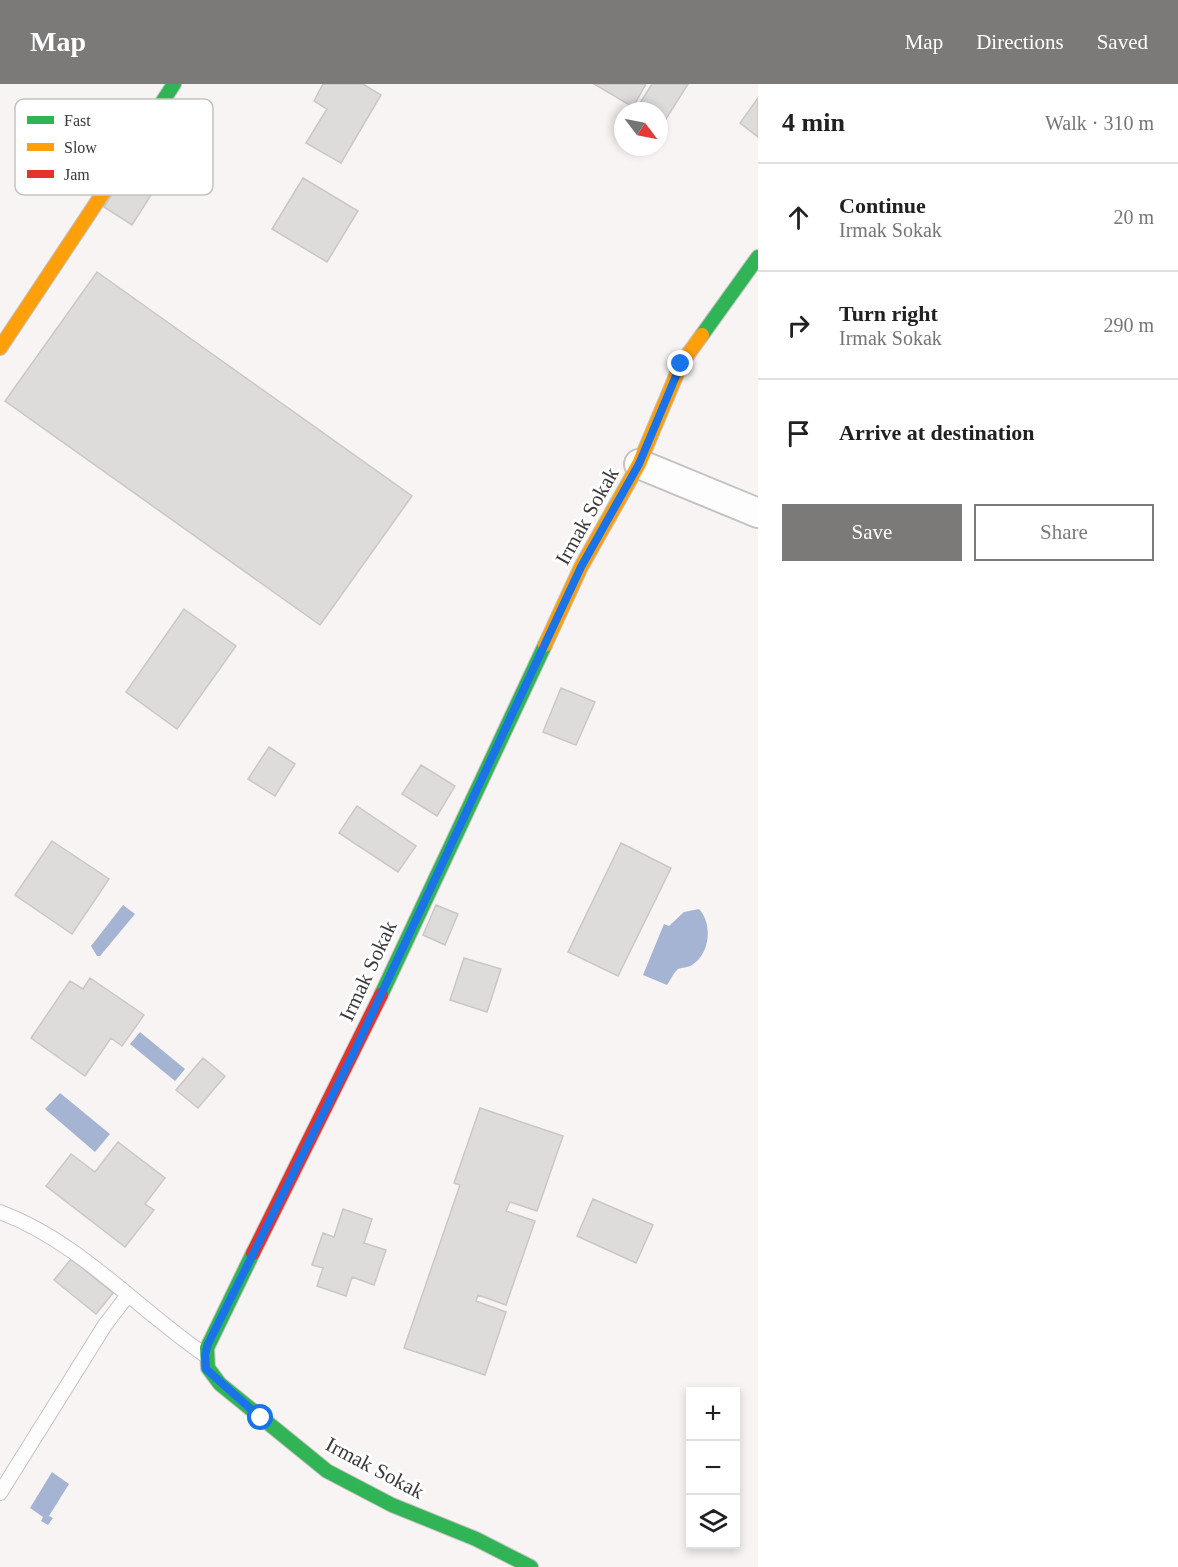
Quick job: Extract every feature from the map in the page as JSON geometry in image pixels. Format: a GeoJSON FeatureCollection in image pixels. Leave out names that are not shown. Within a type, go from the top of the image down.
{"type":"FeatureCollection","features":[{"type":"Feature","properties":{"kind":"street"},"geometry":{"type":"LineString","coordinates":[[164,99],[174,84]]}},
{"type":"Feature","properties":{"kind":"street"},"geometry":{"type":"LineString","coordinates":[[0,348],[25,314],[102,195]]}},
{"type":"Feature","properties":{"kind":"street","name":"Irmak Sokak"},"geometry":{"type":"LineString","coordinates":[[531,1567],[476,1539],[392,1505],[327,1471],[220,1384],[206,1369],[205,1355],[218,1323],[356,1048],[581,567],[639,464],[681,364],[758,257]]}},
{"type":"Feature","properties":{"kind":"street"},"geometry":{"type":"LineString","coordinates":[[639,464],[758,513]]}},
{"type":"Feature","properties":{"kind":"lane"},"geometry":{"type":"LineString","coordinates":[[0,1212],[30,1223],[65,1243],[205,1355]]}},
{"type":"Feature","properties":{"kind":"lane"},"geometry":{"type":"LineString","coordinates":[[0,1493],[105,1325],[128,1295]]}},
{"type":"Feature","properties":{"kind":"water"},"geometry":{"type":"Polygon","coordinates":[[[123,905],[135,914],[100,956],[97,956],[91,946],[123,905]]]}},
{"type":"Feature","properties":{"kind":"water"},"geometry":{"type":"Polygon","coordinates":[[[699,909],[706,923],[708,938],[703,954],[698,960],[690,966],[678,969],[667,985],[643,975],[664,924],[669,926],[684,912],[699,909]]]}},
{"type":"Feature","properties":{"kind":"water"},"geometry":{"type":"Polygon","coordinates":[[[140,1032],[185,1069],[175,1081],[130,1044],[140,1032]]]}},
{"type":"Feature","properties":{"kind":"water"},"geometry":{"type":"Polygon","coordinates":[[[60,1093],[110,1134],[95,1152],[45,1109],[60,1093]]]}},
{"type":"Feature","properties":{"kind":"water"},"geometry":{"type":"Polygon","coordinates":[[[52,1472],[69,1484],[49,1516],[53,1518],[48,1525],[41,1521],[43,1517],[30,1508],[52,1472]]]}},
{"type":"Feature","properties":{"kind":"building"},"geometry":{"type":"Polygon","coordinates":[[[323,84],[363,84],[381,95],[341,163],[306,143],[327,109],[314,101],[323,84]]]}},
{"type":"Feature","properties":{"kind":"building"},"geometry":{"type":"Polygon","coordinates":[[[594,84],[646,84],[636,102],[625,102],[594,84]]]}},
{"type":"Feature","properties":{"kind":"building"},"geometry":{"type":"Polygon","coordinates":[[[652,84],[688,84],[668,116],[668,102],[641,102],[652,84]]]}},
{"type":"Feature","properties":{"kind":"building"},"geometry":{"type":"Polygon","coordinates":[[[758,98],[758,137],[740,123],[758,98]]]}},
{"type":"Feature","properties":{"kind":"building"},"geometry":{"type":"Polygon","coordinates":[[[303,178],[358,211],[327,262],[272,229],[303,178]]]}},
{"type":"Feature","properties":{"kind":"building"},"geometry":{"type":"Polygon","coordinates":[[[112,195],[151,195],[132,225],[104,207],[112,195]]]}},
{"type":"Feature","properties":{"kind":"building"},"geometry":{"type":"Polygon","coordinates":[[[97,272],[412,496],[320,625],[5,401],[97,272]]]}},
{"type":"Feature","properties":{"kind":"building"},"geometry":{"type":"Polygon","coordinates":[[[184,609],[236,646],[177,729],[126,692],[184,609]]]}},
{"type":"Feature","properties":{"kind":"building"},"geometry":{"type":"Polygon","coordinates":[[[561,688],[595,702],[576,745],[543,732],[561,688]]]}},
{"type":"Feature","properties":{"kind":"building"},"geometry":{"type":"Polygon","coordinates":[[[269,747],[295,764],[275,796],[248,779],[269,747]]]}},
{"type":"Feature","properties":{"kind":"building"},"geometry":{"type":"Polygon","coordinates":[[[421,765],[455,786],[437,816],[402,794],[421,765]]]}},
{"type":"Feature","properties":{"kind":"building"},"geometry":{"type":"Polygon","coordinates":[[[357,806],[416,846],[398,872],[339,833],[357,806]]]}},
{"type":"Feature","properties":{"kind":"building"},"geometry":{"type":"Polygon","coordinates":[[[52,841],[109,879],[72,934],[15,895],[52,841]]]}},
{"type":"Feature","properties":{"kind":"building"},"geometry":{"type":"Polygon","coordinates":[[[621,843],[671,868],[618,976],[568,952],[621,843]]]}},
{"type":"Feature","properties":{"kind":"building"},"geometry":{"type":"Polygon","coordinates":[[[436,905],[458,914],[445,945],[423,935],[436,905]]]}},
{"type":"Feature","properties":{"kind":"building"},"geometry":{"type":"Polygon","coordinates":[[[464,958],[501,969],[487,1012],[450,1000],[464,958]]]}},
{"type":"Feature","properties":{"kind":"building"},"geometry":{"type":"Polygon","coordinates":[[[90,978],[144,1015],[122,1046],[111,1038],[85,1076],[31,1038],[70,981],[83,989],[90,978]]]}},
{"type":"Feature","properties":{"kind":"building"},"geometry":{"type":"Polygon","coordinates":[[[203,1058],[225,1076],[198,1108],[176,1090],[203,1058]]]}},
{"type":"Feature","properties":{"kind":"building"},"geometry":{"type":"Polygon","coordinates":[[[480,1108],[563,1136],[537,1211],[510,1202],[506,1211],[535,1221],[506,1305],[478,1295],[476,1301],[506,1312],[485,1375],[404,1348],[460,1185],[454,1183],[480,1108]]]}},
{"type":"Feature","properties":{"kind":"building"},"geometry":{"type":"Polygon","coordinates":[[[118,1142],[165,1178],[145,1204],[154,1210],[125,1247],[46,1186],[71,1154],[95,1172],[118,1142]]]}},
{"type":"Feature","properties":{"kind":"building"},"geometry":{"type":"Polygon","coordinates":[[[593,1199],[653,1225],[636,1263],[577,1236],[593,1199]]]}},
{"type":"Feature","properties":{"kind":"building"},"geometry":{"type":"Polygon","coordinates":[[[343,1209],[372,1219],[364,1243],[386,1250],[374,1285],[352,1277],[346,1296],[317,1286],[323,1268],[312,1265],[323,1233],[334,1237],[343,1209]]]}},
{"type":"Feature","properties":{"kind":"building"},"geometry":{"type":"Polygon","coordinates":[[[71,1259],[113,1293],[96,1314],[54,1280],[71,1259]]]}},
{"type":"Feature","properties":{"kind":"traffic: fast"},"geometry":{"type":"LineString","coordinates":[[164,99],[174,84]]}},
{"type":"Feature","properties":{"kind":"traffic: fast"},"geometry":{"type":"LineString","coordinates":[[702,335],[758,257]]}},
{"type":"Feature","properties":{"kind":"traffic: fast"},"geometry":{"type":"LineString","coordinates":[[381,995],[545,645]]}},
{"type":"Feature","properties":{"kind":"traffic: fast"},"geometry":{"type":"LineString","coordinates":[[253,1253],[207,1348],[208,1368],[220,1384],[327,1471],[392,1505],[476,1539],[531,1567]]}},
{"type":"Feature","properties":{"kind":"traffic: slow"},"geometry":{"type":"LineString","coordinates":[[0,348],[102,195]]}},
{"type":"Feature","properties":{"kind":"traffic: slow"},"geometry":{"type":"LineString","coordinates":[[545,645],[581,567],[639,464],[681,364],[702,335]]}},
{"type":"Feature","properties":{"kind":"traffic: jam"},"geometry":{"type":"LineString","coordinates":[[253,1253],[381,995]]}},
{"type":"Feature","properties":{"kind":"route"},"geometry":{"type":"LineString","coordinates":[[261,1418],[220,1384],[206,1369],[205,1355],[208,1344],[356,1048],[581,567],[639,464],[681,364]]}}]}
